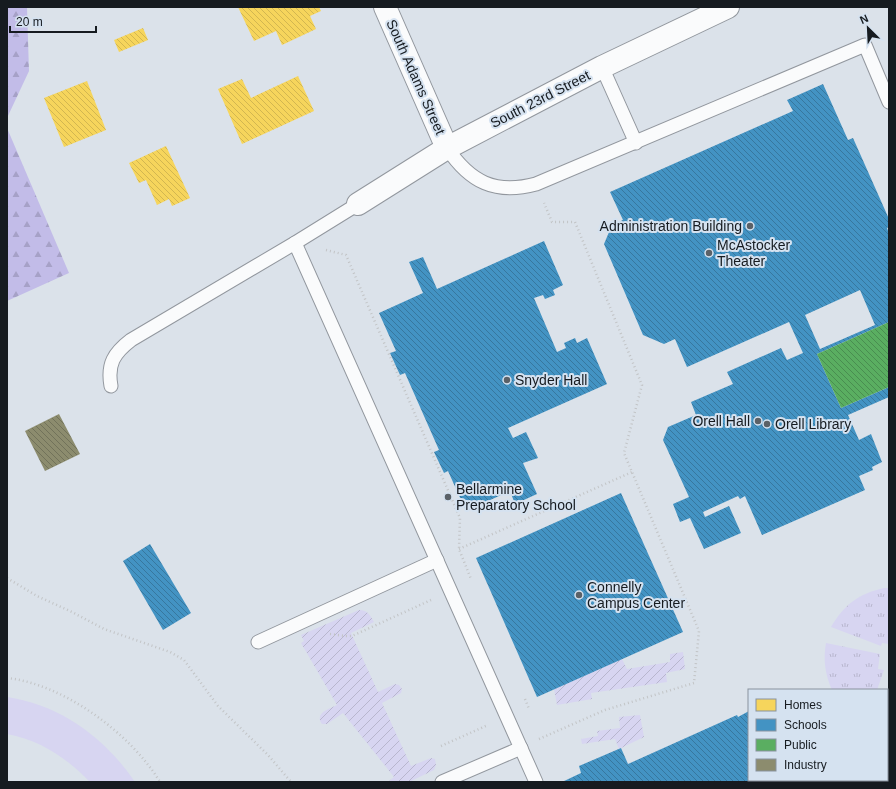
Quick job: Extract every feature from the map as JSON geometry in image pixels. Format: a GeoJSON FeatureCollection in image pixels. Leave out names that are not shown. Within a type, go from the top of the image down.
{"type":"FeatureCollection","features":[{"type":"Feature","properties":{"kind":"street","name":"South Adams Street"},"geometry":{"type":"LineString","coordinates":[[385,7],[447,148]]}},
{"type":"Feature","properties":{"kind":"street","name":"South 23rd Street"},"geometry":{"type":"LineString","coordinates":[[358,204],[447,148],[602,67],[728,7]]}},
{"type":"Feature","properties":{"kind":"lane"},"geometry":{"type":"LineString","coordinates":[[447,148],[466,172],[475,178],[501,188],[520,188],[536,184],[636,143],[865,45],[889,102]]}},
{"type":"Feature","properties":{"kind":"lane"},"geometry":{"type":"LineString","coordinates":[[602,67],[636,143]]}},
{"type":"Feature","properties":{"kind":"lane"},"geometry":{"type":"LineString","coordinates":[[111,386],[109,374],[113,360],[119,349],[131,340],[358,204]]}},
{"type":"Feature","properties":{"kind":"lane"},"geometry":{"type":"LineString","coordinates":[[295,243],[536,782]]}},
{"type":"Feature","properties":{"kind":"lane"},"geometry":{"type":"LineString","coordinates":[[258,642],[437,560]]}},
{"type":"Feature","properties":{"kind":"lane"},"geometry":{"type":"LineString","coordinates":[[442,782],[520,748]]}},
{"type":"Feature","properties":{"kind":"path"},"geometry":{"type":"LineString","coordinates":[[520,748],[605,710],[694,683],[699,631],[624,453],[642,385],[575,222],[552,222],[536,184]]}},
{"type":"Feature","properties":{"kind":"path"},"geometry":{"type":"LineString","coordinates":[[295,243],[346,255],[460,518],[459,550],[472,581]]}},
{"type":"Feature","properties":{"kind":"path"},"geometry":{"type":"LineString","coordinates":[[437,560],[632,472]]}},
{"type":"Feature","properties":{"kind":"path"},"geometry":{"type":"LineString","coordinates":[[7,578],[36,596],[72,612],[104,629],[170,652],[184,660],[218,706],[268,755],[291,782]]}},
{"type":"Feature","properties":{"kind":"path"},"geometry":{"type":"LineString","coordinates":[[352,636],[451,591]]}},
{"type":"Feature","properties":{"kind":"path"},"geometry":{"type":"LineString","coordinates":[[7,678],[41,687],[72,700],[105,723],[134,748],[151,767],[160,782]]}},
{"type":"Feature","properties":{"kind":"path"},"geometry":{"type":"LineString","coordinates":[[522,693],[531,713]]}},
{"type":"Feature","properties":{"kind":"path"},"geometry":{"type":"LineString","coordinates":[[441,746],[507,716]]}},
{"type":"Feature","properties":{"kind":"path"},"geometry":{"type":"LineString","coordinates":[[538,732],[544,745]]}},
{"type":"Feature","properties":{"kind":"green space"},"geometry":{"type":"Polygon","coordinates":[[[7,7],[27,8],[29,71],[7,118],[7,7]]]}},
{"type":"Feature","properties":{"kind":"green space"},"geometry":{"type":"Polygon","coordinates":[[[7,128],[69,273],[7,301],[7,128]]]}},
{"type":"Feature","properties":{"kind":"green space"},"geometry":{"type":"Polygon","coordinates":[[[889,588],[889,644],[882,643],[881,646],[831,627],[847,606],[853,601],[867,593],[889,588]]]}},
{"type":"Feature","properties":{"kind":"green space"},"geometry":{"type":"Polygon","coordinates":[[[359,610],[367,612],[374,622],[351,633],[378,692],[395,684],[399,685],[402,689],[401,693],[382,703],[411,766],[431,758],[435,759],[436,765],[434,770],[409,782],[388,782],[394,777],[343,713],[327,724],[322,724],[320,720],[321,714],[337,705],[301,643],[304,641],[301,635],[359,610]]]}},
{"type":"Feature","properties":{"kind":"green space"},"geometry":{"type":"Polygon","coordinates":[[[826,643],[880,654],[878,669],[884,670],[877,689],[832,689],[825,667],[826,643]]]}},
{"type":"Feature","properties":{"kind":"green space"},"geometry":{"type":"Polygon","coordinates":[[[683,652],[685,669],[666,673],[667,682],[591,693],[592,699],[557,705],[554,689],[622,659],[627,669],[670,662],[670,654],[683,652]]]}},
{"type":"Feature","properties":{"kind":"green space"},"geometry":{"type":"Polygon","coordinates":[[[7,697],[46,707],[80,726],[110,751],[135,782],[90,782],[72,765],[42,745],[7,734],[7,697]]]}},
{"type":"Feature","properties":{"kind":"green space"},"geometry":{"type":"Polygon","coordinates":[[[640,715],[644,737],[619,749],[615,739],[582,744],[581,739],[598,736],[597,731],[620,728],[619,717],[640,715]]]}},
{"type":"Feature","properties":{"kind":"building: Homes"},"geometry":{"type":"Polygon","coordinates":[[[238,7],[319,7],[321,11],[310,16],[316,29],[282,45],[276,31],[254,41],[238,7]]]}},
{"type":"Feature","properties":{"kind":"building: Homes"},"geometry":{"type":"Polygon","coordinates":[[[143,28],[148,40],[119,52],[114,40],[143,28]]]}},
{"type":"Feature","properties":{"kind":"building: Homes"},"geometry":{"type":"Polygon","coordinates":[[[298,76],[314,111],[242,144],[218,89],[242,79],[251,98],[298,76]]]}},
{"type":"Feature","properties":{"kind":"building: Homes"},"geometry":{"type":"Polygon","coordinates":[[[87,81],[106,130],[64,147],[44,98],[87,81]]]}},
{"type":"Feature","properties":{"kind":"building: Homes"},"geometry":{"type":"Polygon","coordinates":[[[166,146],[190,198],[172,206],[169,199],[157,205],[146,180],[139,183],[129,163],[166,146]]]}},
{"type":"Feature","properties":{"kind":"building: Schools","name":"Administration Building"},"geometry":{"type":"Polygon","coordinates":[[[823,84],[848,140],[853,138],[889,219],[889,227],[887,228],[889,234],[889,322],[817,354],[841,408],[889,387],[889,397],[848,415],[859,440],[871,434],[882,462],[872,467],[873,470],[859,476],[865,490],[762,535],[745,496],[740,499],[738,496],[703,512],[705,517],[729,506],[741,533],[704,549],[690,518],[680,522],[673,504],[689,497],[663,440],[668,427],[696,415],[691,402],[733,384],[727,372],[781,348],[787,360],[803,353],[789,322],[687,367],[675,339],[664,344],[643,335],[604,244],[612,225],[623,220],[610,192],[793,111],[787,100],[823,84]],[[860,290],[805,315],[820,349],[875,325],[860,290]]]}},
{"type":"Feature","properties":{"kind":"building: Schools","name":"Snyder Hall"},"geometry":{"type":"Polygon","coordinates":[[[544,241],[563,285],[553,290],[555,295],[545,299],[543,295],[534,298],[557,352],[566,348],[564,343],[575,338],[577,343],[587,338],[607,384],[508,428],[513,438],[526,432],[538,458],[523,463],[537,494],[515,504],[510,491],[466,511],[448,471],[444,473],[434,452],[439,450],[405,373],[400,375],[390,353],[396,351],[379,313],[423,293],[409,262],[423,257],[437,289],[544,241]]]}},
{"type":"Feature","properties":{"kind":"building: Schools","name":"Connelly Campus Center"},"geometry":{"type":"Polygon","coordinates":[[[621,493],[683,632],[537,697],[476,558],[621,493]]]}},
{"type":"Feature","properties":{"kind":"building: Schools"},"geometry":{"type":"Polygon","coordinates":[[[150,544],[191,613],[163,630],[123,561],[150,544]]]}},
{"type":"Feature","properties":{"kind":"building: Schools"},"geometry":{"type":"Polygon","coordinates":[[[748,712],[748,781],[822,782],[562,782],[581,773],[579,766],[621,748],[628,764],[737,715],[738,717],[748,712]]]}},
{"type":"Feature","properties":{"kind":"building: Public"},"geometry":{"type":"Polygon","coordinates":[[[889,322],[889,387],[841,408],[817,354],[889,322]]]}},
{"type":"Feature","properties":{"kind":"building: Industry"},"geometry":{"type":"Polygon","coordinates":[[[59,414],[80,454],[45,471],[25,431],[59,414]]]}},
{"type":"Feature","properties":{"kind":"place","name":"Administration Building"},"geometry":{"type":"Point","coordinates":[750,226]}},
{"type":"Feature","properties":{"kind":"place","name":"McAstocker Theater"},"geometry":{"type":"Point","coordinates":[709,253]}},
{"type":"Feature","properties":{"kind":"place","name":"Snyder Hall"},"geometry":{"type":"Point","coordinates":[507,380]}},
{"type":"Feature","properties":{"kind":"place","name":"Orell Hall"},"geometry":{"type":"Point","coordinates":[758,421]}},
{"type":"Feature","properties":{"kind":"place","name":"Orell Library"},"geometry":{"type":"Point","coordinates":[767,424]}},
{"type":"Feature","properties":{"kind":"place","name":"Bellarmine Preparatory School"},"geometry":{"type":"Point","coordinates":[448,497]}},
{"type":"Feature","properties":{"kind":"place","name":"Connelly Campus Center"},"geometry":{"type":"Point","coordinates":[579,595]}}]}
